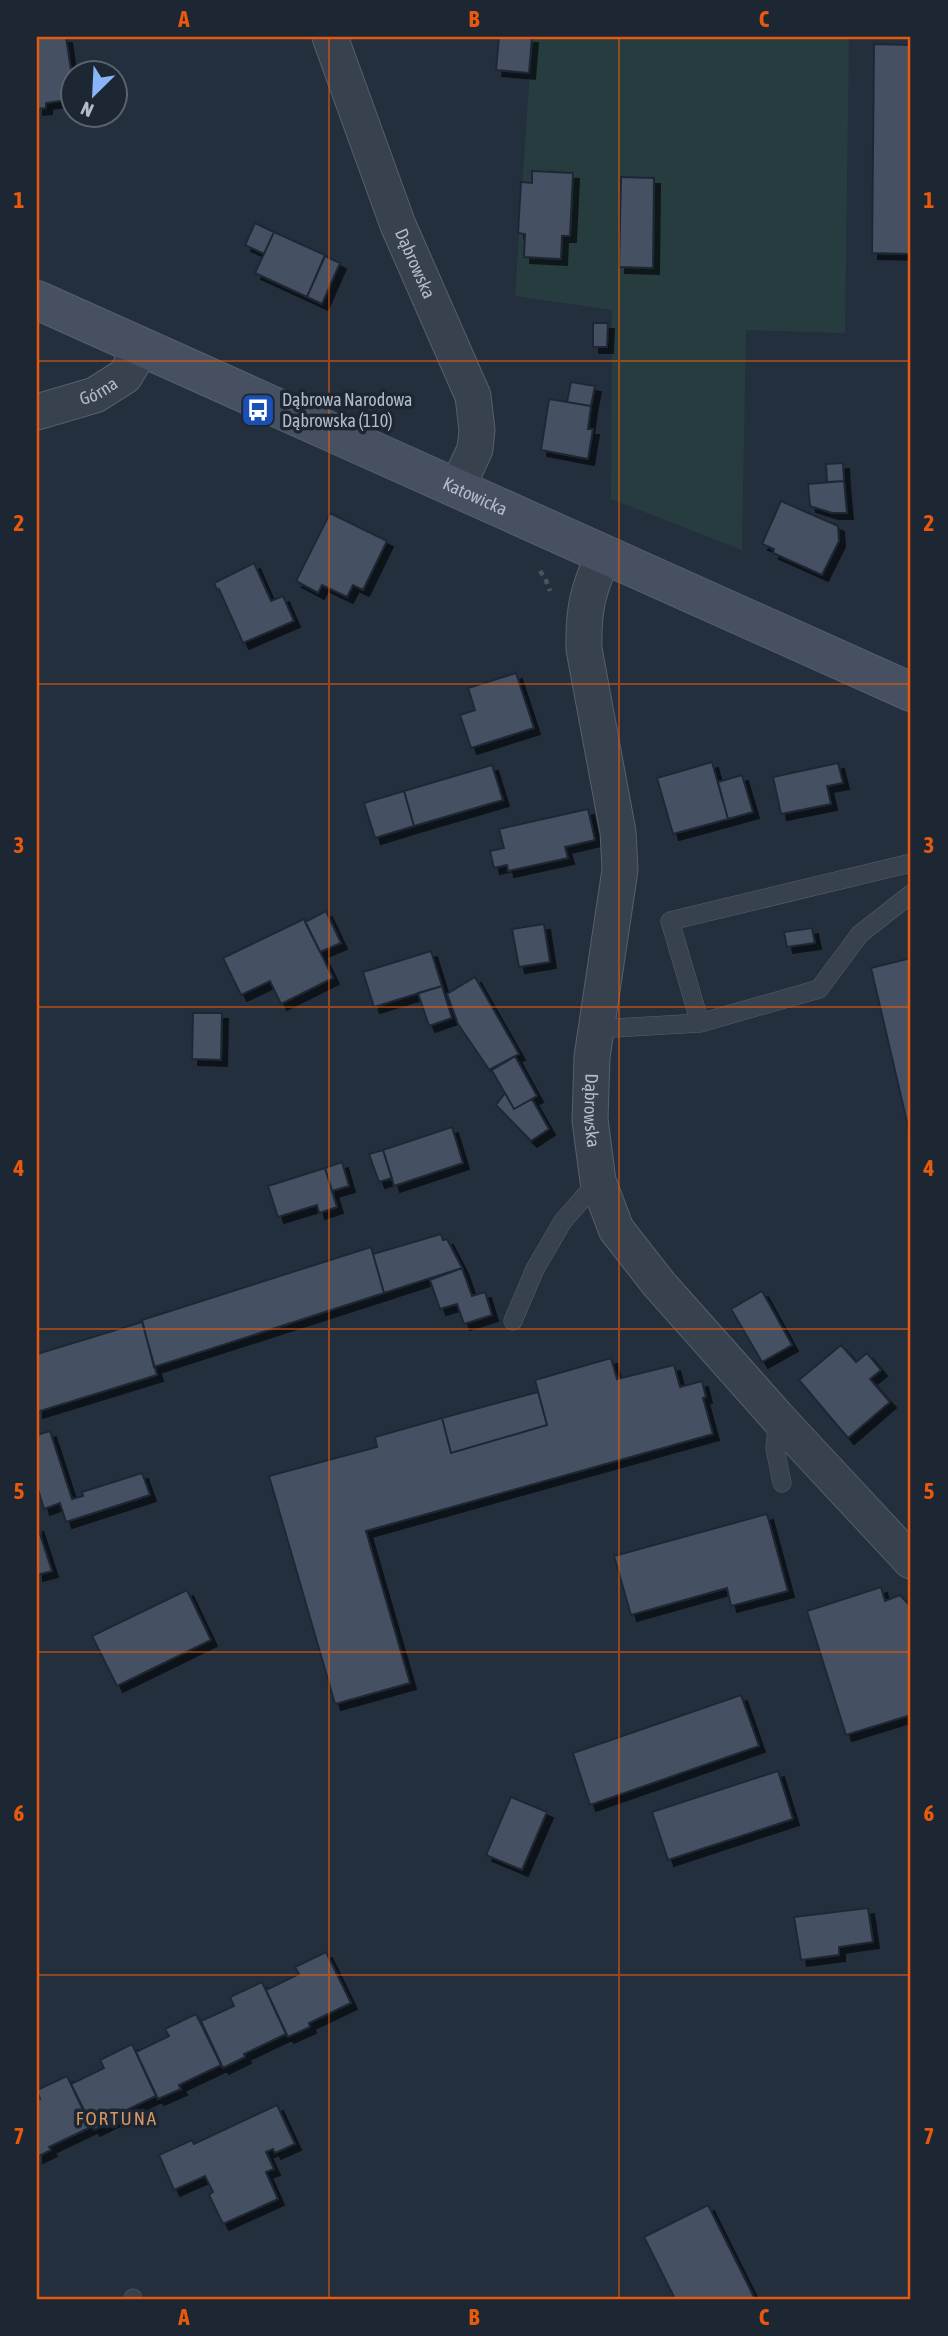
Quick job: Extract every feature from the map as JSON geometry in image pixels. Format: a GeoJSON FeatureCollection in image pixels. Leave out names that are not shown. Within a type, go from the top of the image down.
{"type":"FeatureCollection","features":[{"type":"Feature","properties":{"kind":"street","name":"Dąbrowska"},"geometry":{"type":"LineString","coordinates":[[330,37],[398,225],[473,396],[477,429],[475,449],[457,488]]}},
{"type":"Feature","properties":{"kind":"street","name":"Katowicka"},"geometry":{"type":"LineString","coordinates":[[37,300],[911,692]]}},
{"type":"Feature","properties":{"kind":"street","name":"Górna"},"geometry":{"type":"LineString","coordinates":[[37,412],[95,395],[125,376],[142,347]]}},
{"type":"Feature","properties":{"kind":"street","name":"Dąbrowska"},"geometry":{"type":"LineString","coordinates":[[604,554],[585,605],[584,649],[618,832],[620,870],[592,1057],[590,1120],[598,1181],[616,1228],[659,1284],[778,1419],[911,1561]]}},
{"type":"Feature","properties":{"kind":"lane"},"geometry":{"type":"LineString","coordinates":[[700,1023],[670,921],[911,863]]}},
{"type":"Feature","properties":{"kind":"lane"},"geometry":{"type":"LineString","coordinates":[[597,1029],[700,1023],[819,989],[860,934],[911,894]]}},
{"type":"Feature","properties":{"kind":"lane"},"geometry":{"type":"LineString","coordinates":[[513,1321],[535,1269],[563,1221],[598,1181]]}},
{"type":"Feature","properties":{"kind":"lane"},"geometry":{"type":"LineString","coordinates":[[778,1419],[775,1448],[782,1483]]}},
{"type":"Feature","properties":{"kind":"green space"},"geometry":{"type":"Polygon","coordinates":[[[532,37],[849,37],[845,333],[746,330],[742,550],[611,499],[612,310],[515,296],[532,37]]]}},
{"type":"Feature","properties":{"kind":"building"},"geometry":{"type":"Polygon","coordinates":[[[37,37],[66,37],[69,60],[60,60],[60,101],[46,103],[46,108],[37,109],[37,37]]]}},
{"type":"Feature","properties":{"kind":"building"},"geometry":{"type":"Polygon","coordinates":[[[499,37],[532,37],[529,73],[496,70],[499,37]]]}},
{"type":"Feature","properties":{"kind":"building"},"geometry":{"type":"Polygon","coordinates":[[[874,44],[911,45],[911,254],[872,253],[874,44]]]}},
{"type":"Feature","properties":{"kind":"building"},"geometry":{"type":"Polygon","coordinates":[[[532,171],[573,173],[570,236],[562,236],[561,259],[524,257],[525,234],[518,233],[521,182],[532,183],[532,171]]]}},
{"type":"Feature","properties":{"kind":"building"},"geometry":{"type":"Polygon","coordinates":[[[621,177],[654,178],[653,268],[619,267],[621,177]]]}},
{"type":"Feature","properties":{"kind":"building"},"geometry":{"type":"Polygon","coordinates":[[[255,223],[274,232],[264,254],[245,245],[255,223]]]}},
{"type":"Feature","properties":{"kind":"building"},"geometry":{"type":"Polygon","coordinates":[[[274,232],[325,255],[307,297],[255,273],[274,232]]]}},
{"type":"Feature","properties":{"kind":"building"},"geometry":{"type":"Polygon","coordinates":[[[325,256],[340,263],[322,304],[307,297],[325,256]]]}},
{"type":"Feature","properties":{"kind":"building"},"geometry":{"type":"Polygon","coordinates":[[[593,323],[608,323],[607,347],[593,347],[593,323]]]}},
{"type":"Feature","properties":{"kind":"building"},"geometry":{"type":"Polygon","coordinates":[[[571,382],[595,386],[591,406],[567,402],[571,382]]]}},
{"type":"Feature","properties":{"kind":"building"},"geometry":{"type":"Polygon","coordinates":[[[549,399],[591,406],[588,429],[593,429],[588,459],[541,450],[549,399]]]}},
{"type":"Feature","properties":{"kind":"building"},"geometry":{"type":"Polygon","coordinates":[[[843,463],[844,481],[827,482],[826,464],[843,463]]]}},
{"type":"Feature","properties":{"kind":"building"},"geometry":{"type":"Polygon","coordinates":[[[844,481],[847,513],[832,513],[810,506],[808,484],[844,481]]]}},
{"type":"Feature","properties":{"kind":"building"},"geometry":{"type":"Polygon","coordinates":[[[781,501],[838,526],[839,541],[822,575],[773,553],[774,549],[762,544],[781,501]]]}},
{"type":"Feature","properties":{"kind":"building"},"geometry":{"type":"Polygon","coordinates":[[[330,513],[387,541],[363,590],[353,585],[347,597],[322,585],[318,593],[296,581],[330,513]]]}},
{"type":"Feature","properties":{"kind":"building"},"geometry":{"type":"Polygon","coordinates":[[[254,563],[271,601],[283,596],[294,621],[243,643],[214,583],[254,563]]]}},
{"type":"Feature","properties":{"kind":"building"},"geometry":{"type":"Polygon","coordinates":[[[516,673],[534,728],[471,748],[460,715],[475,710],[468,688],[516,673]]]}},
{"type":"Feature","properties":{"kind":"building"},"geometry":{"type":"Polygon","coordinates":[[[712,762],[728,819],[673,834],[657,778],[712,762]]]}},
{"type":"Feature","properties":{"kind":"building"},"geometry":{"type":"Polygon","coordinates":[[[838,763],[843,783],[827,786],[831,804],[781,814],[773,777],[838,763]]]}},
{"type":"Feature","properties":{"kind":"building"},"geometry":{"type":"Polygon","coordinates":[[[492,765],[503,800],[414,826],[404,791],[492,765]]]}},
{"type":"Feature","properties":{"kind":"building"},"geometry":{"type":"Polygon","coordinates":[[[742,775],[753,812],[728,819],[718,782],[742,775]]]}},
{"type":"Feature","properties":{"kind":"building"},"geometry":{"type":"Polygon","coordinates":[[[404,791],[414,826],[375,838],[364,803],[404,791]]]}},
{"type":"Feature","properties":{"kind":"building"},"geometry":{"type":"Polygon","coordinates":[[[588,809],[595,840],[565,847],[568,858],[508,871],[507,865],[494,868],[490,851],[504,848],[499,829],[588,809]]]}},
{"type":"Feature","properties":{"kind":"building"},"geometry":{"type":"Polygon","coordinates":[[[326,911],[341,943],[320,952],[305,922],[326,911]]]}},
{"type":"Feature","properties":{"kind":"building"},"geometry":{"type":"Polygon","coordinates":[[[304,919],[333,978],[281,1004],[270,981],[241,995],[223,958],[304,919]]]}},
{"type":"Feature","properties":{"kind":"building"},"geometry":{"type":"Polygon","coordinates":[[[544,924],[550,962],[519,967],[512,929],[544,924]]]}},
{"type":"Feature","properties":{"kind":"building"},"geometry":{"type":"Polygon","coordinates":[[[812,928],[815,943],[787,947],[784,932],[812,928]]]}},
{"type":"Feature","properties":{"kind":"building"},"geometry":{"type":"Polygon","coordinates":[[[431,951],[442,986],[374,1007],[363,972],[431,951]]]}},
{"type":"Feature","properties":{"kind":"building"},"geometry":{"type":"Polygon","coordinates":[[[911,958],[911,1139],[871,968],[911,958]]]}},
{"type":"Feature","properties":{"kind":"building"},"geometry":{"type":"Polygon","coordinates":[[[475,977],[519,1054],[490,1071],[458,1024],[447,994],[475,977]]]}},
{"type":"Feature","properties":{"kind":"building"},"geometry":{"type":"Polygon","coordinates":[[[442,986],[452,1018],[429,1026],[418,993],[442,986]]]}},
{"type":"Feature","properties":{"kind":"building"},"geometry":{"type":"Polygon","coordinates":[[[193,1013],[222,1013],[221,1060],[192,1059],[193,1013]]]}},
{"type":"Feature","properties":{"kind":"building"},"geometry":{"type":"Polygon","coordinates":[[[515,1056],[537,1096],[514,1109],[491,1069],[515,1056]]]}},
{"type":"Feature","properties":{"kind":"building"},"geometry":{"type":"Polygon","coordinates":[[[505,1093],[514,1109],[532,1099],[549,1129],[531,1141],[496,1105],[505,1093]]]}},
{"type":"Feature","properties":{"kind":"building"},"geometry":{"type":"Polygon","coordinates":[[[452,1127],[463,1163],[394,1186],[383,1150],[452,1127]]]}},
{"type":"Feature","properties":{"kind":"building"},"geometry":{"type":"Polygon","coordinates":[[[383,1150],[392,1178],[379,1182],[369,1154],[383,1150]]]}},
{"type":"Feature","properties":{"kind":"building"},"geometry":{"type":"Polygon","coordinates":[[[342,1162],[349,1186],[332,1191],[325,1168],[342,1162]]]}},
{"type":"Feature","properties":{"kind":"building"},"geometry":{"type":"Polygon","coordinates":[[[325,1168],[337,1207],[319,1213],[317,1205],[278,1217],[268,1186],[325,1168]]]}},
{"type":"Feature","properties":{"kind":"building"},"geometry":{"type":"Polygon","coordinates":[[[441,1234],[443,1240],[447,1239],[462,1268],[384,1293],[373,1254],[441,1234]]]}},
{"type":"Feature","properties":{"kind":"building"},"geometry":{"type":"Polygon","coordinates":[[[371,1247],[384,1293],[154,1367],[142,1320],[371,1247]]]}},
{"type":"Feature","properties":{"kind":"building"},"geometry":{"type":"Polygon","coordinates":[[[462,1268],[472,1296],[485,1292],[492,1315],[464,1324],[457,1304],[440,1309],[430,1280],[462,1268]]]}},
{"type":"Feature","properties":{"kind":"building"},"geometry":{"type":"Polygon","coordinates":[[[762,1291],[792,1345],[762,1362],[731,1309],[762,1291]]]}},
{"type":"Feature","properties":{"kind":"building"},"geometry":{"type":"Polygon","coordinates":[[[142,1322],[157,1375],[37,1412],[37,1354],[142,1322]]]}},
{"type":"Feature","properties":{"kind":"building"},"geometry":{"type":"Polygon","coordinates":[[[841,1345],[856,1362],[867,1353],[881,1370],[870,1379],[890,1402],[848,1438],[799,1380],[841,1345]]]}},
{"type":"Feature","properties":{"kind":"building"},"geometry":{"type":"Polygon","coordinates":[[[611,1358],[617,1379],[674,1365],[680,1387],[702,1381],[706,1397],[703,1398],[713,1434],[366,1531],[410,1683],[335,1704],[269,1476],[377,1447],[375,1437],[442,1418],[451,1453],[547,1425],[535,1380],[611,1358]]]}},
{"type":"Feature","properties":{"kind":"building"},"geometry":{"type":"Polygon","coordinates":[[[538,1392],[547,1425],[451,1453],[442,1418],[538,1392]]]}},
{"type":"Feature","properties":{"kind":"building"},"geometry":{"type":"Polygon","coordinates":[[[50,1431],[72,1499],[83,1496],[82,1492],[142,1473],[150,1495],[66,1522],[60,1503],[44,1509],[37,1486],[37,1435],[50,1431]]]}},
{"type":"Feature","properties":{"kind":"building"},"geometry":{"type":"Polygon","coordinates":[[[767,1514],[788,1591],[731,1606],[727,1588],[631,1615],[614,1556],[767,1514]]]}},
{"type":"Feature","properties":{"kind":"building"},"geometry":{"type":"Polygon","coordinates":[[[37,1525],[52,1571],[37,1575],[37,1525]]]}},
{"type":"Feature","properties":{"kind":"building"},"geometry":{"type":"Polygon","coordinates":[[[881,1587],[885,1601],[900,1595],[911,1607],[911,1715],[846,1735],[807,1611],[881,1587]]]}},
{"type":"Feature","properties":{"kind":"building"},"geometry":{"type":"Polygon","coordinates":[[[187,1590],[211,1640],[117,1686],[92,1636],[187,1590]]]}},
{"type":"Feature","properties":{"kind":"building"},"geometry":{"type":"Polygon","coordinates":[[[741,1695],[759,1746],[590,1805],[573,1753],[741,1695]]]}},
{"type":"Feature","properties":{"kind":"building"},"geometry":{"type":"Polygon","coordinates":[[[778,1771],[793,1819],[668,1860],[652,1812],[778,1771]]]}},
{"type":"Feature","properties":{"kind":"building"},"geometry":{"type":"Polygon","coordinates":[[[511,1797],[547,1812],[522,1870],[486,1855],[511,1797]]]}},
{"type":"Feature","properties":{"kind":"building"},"geometry":{"type":"Polygon","coordinates":[[[868,1908],[873,1942],[839,1947],[839,1955],[801,1960],[794,1917],[868,1908]]]}},
{"type":"Feature","properties":{"kind":"building"},"geometry":{"type":"Polygon","coordinates":[[[326,1952],[351,2003],[309,2023],[310,2027],[288,2037],[266,1990],[299,1974],[295,1967],[326,1952]]]}},
{"type":"Feature","properties":{"kind":"building"},"geometry":{"type":"Polygon","coordinates":[[[262,1982],[286,2034],[244,2054],[245,2057],[223,2068],[201,2021],[234,2006],[230,1997],[262,1982]]]}},
{"type":"Feature","properties":{"kind":"building"},"geometry":{"type":"Polygon","coordinates":[[[196,2014],[221,2065],[179,2085],[181,2089],[158,2099],[136,2052],[169,2036],[165,2029],[196,2014]]]}},
{"type":"Feature","properties":{"kind":"building"},"geometry":{"type":"Polygon","coordinates":[[[132,2044],[156,2096],[114,2116],[116,2119],[94,2130],[71,2084],[104,2068],[100,2060],[132,2044]]]}},
{"type":"Feature","properties":{"kind":"building"},"geometry":{"type":"Polygon","coordinates":[[[67,2076],[91,2127],[49,2147],[51,2150],[37,2157],[37,2100],[40,2099],[37,2090],[67,2076]]]}},
{"type":"Feature","properties":{"kind":"building"},"geometry":{"type":"Polygon","coordinates":[[[277,2105],[295,2144],[275,2153],[273,2149],[266,2152],[274,2169],[266,2172],[278,2199],[223,2224],[209,2195],[213,2192],[205,2176],[174,2190],[159,2155],[192,2140],[194,2144],[277,2105]]]}},
{"type":"Feature","properties":{"kind":"building"},"geometry":{"type":"Polygon","coordinates":[[[708,2205],[755,2299],[675,2299],[644,2237],[708,2205]]]}},
{"type":"Feature","properties":{"kind":"place","name":"Dąbrowa Narodowa Dąbrowska (110)"},"geometry":{"type":"Point","coordinates":[258,410]}},
{"type":"Feature","properties":{"kind":"district","name":"FORTUNA"},"geometry":{"type":"Point","coordinates":[117,2118]}}]}
